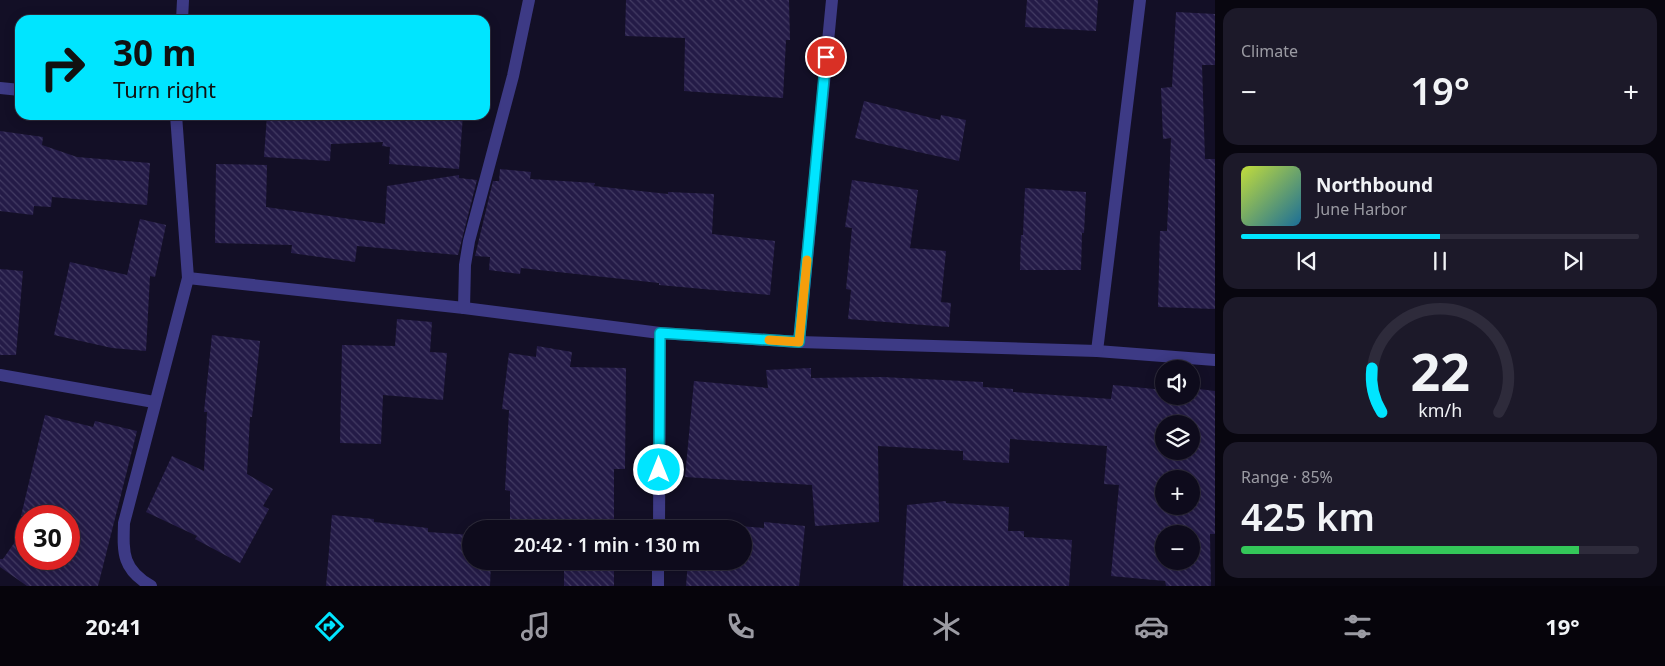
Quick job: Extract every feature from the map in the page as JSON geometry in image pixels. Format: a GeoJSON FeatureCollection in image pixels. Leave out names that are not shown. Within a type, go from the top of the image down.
{"type":"FeatureCollection","features":[{"type":"Feature","properties":{"kind":"street"},"geometry":{"type":"LineString","coordinates":[[182,15],[183,0]]}},
{"type":"Feature","properties":{"kind":"street"},"geometry":{"type":"LineString","coordinates":[[464,308],[465,265],[469,241],[513,76],[529,0]]}},
{"type":"Feature","properties":{"kind":"street"},"geometry":{"type":"LineString","coordinates":[[799,342],[832,0]]}},
{"type":"Feature","properties":{"kind":"street"},"geometry":{"type":"LineString","coordinates":[[1097,351],[1140,0]]}},
{"type":"Feature","properties":{"kind":"street"},"geometry":{"type":"LineString","coordinates":[[0,88],[15,90]]}},
{"type":"Feature","properties":{"kind":"street"},"geometry":{"type":"LineString","coordinates":[[152,586],[140,580],[123,556],[124,523],[154,402],[188,278],[176,120]]}},
{"type":"Feature","properties":{"kind":"street"},"geometry":{"type":"LineString","coordinates":[[188,278],[464,308],[660,333],[799,342],[1097,351],[1215,360]]}},
{"type":"Feature","properties":{"kind":"street"},"geometry":{"type":"LineString","coordinates":[[659,520],[660,333]]}},
{"type":"Feature","properties":{"kind":"street"},"geometry":{"type":"LineString","coordinates":[[0,375],[154,402]]}},
{"type":"Feature","properties":{"kind":"street"},"geometry":{"type":"LineString","coordinates":[[658,570],[658,586]]}},
{"type":"Feature","properties":{"kind":"building"},"geometry":{"type":"Polygon","coordinates":[[[626,0],[789,0],[790,40],[786,40],[783,98],[684,91],[685,38],[625,36],[626,0]]]}},
{"type":"Feature","properties":{"kind":"building"},"geometry":{"type":"Polygon","coordinates":[[[1027,0],[1098,0],[1096,31],[1025,27],[1027,0]]]}},
{"type":"Feature","properties":{"kind":"building"},"geometry":{"type":"Polygon","coordinates":[[[1176,12],[1215,14],[1215,65],[1202,65],[1205,159],[1215,159],[1215,309],[1158,307],[1160,231],[1167,231],[1171,138],[1163,139],[1161,88],[1172,87],[1176,12]]]}},
{"type":"Feature","properties":{"kind":"building"},"geometry":{"type":"Polygon","coordinates":[[[864,101],[940,120],[941,115],[966,120],[959,161],[855,138],[864,101]]]}},
{"type":"Feature","properties":{"kind":"building"},"geometry":{"type":"Polygon","coordinates":[[[267,120],[463,120],[459,169],[389,164],[390,147],[382,146],[383,142],[331,144],[330,161],[264,157],[267,120]]]}},
{"type":"Feature","properties":{"kind":"building"},"geometry":{"type":"Polygon","coordinates":[[[0,131],[43,137],[42,145],[77,157],[150,163],[147,205],[52,197],[51,207],[34,206],[33,215],[0,211],[0,131]]]}},
{"type":"Feature","properties":{"kind":"building"},"geometry":{"type":"Polygon","coordinates":[[[216,164],[267,165],[266,207],[385,224],[387,186],[459,175],[459,178],[477,180],[458,255],[357,246],[355,262],[291,253],[292,245],[215,243],[216,164]]]}},
{"type":"Feature","properties":{"kind":"building"},"geometry":{"type":"Polygon","coordinates":[[[500,169],[531,172],[530,179],[595,183],[594,186],[668,194],[668,192],[714,194],[712,234],[775,241],[770,295],[659,285],[659,283],[521,268],[520,274],[489,270],[490,257],[475,256],[493,181],[499,181],[500,169]]]}},
{"type":"Feature","properties":{"kind":"building"},"geometry":{"type":"Polygon","coordinates":[[[852,180],[918,190],[910,248],[946,251],[941,302],[951,303],[949,327],[848,319],[851,290],[846,289],[852,228],[845,227],[852,180]]]}},
{"type":"Feature","properties":{"kind":"building"},"geometry":{"type":"Polygon","coordinates":[[[1025,188],[1086,192],[1081,270],[1020,270],[1025,188]]]}},
{"type":"Feature","properties":{"kind":"building"},"geometry":{"type":"Polygon","coordinates":[[[140,219],[166,225],[155,277],[150,276],[146,351],[112,348],[54,335],[70,262],[127,275],[140,219]]]}},
{"type":"Feature","properties":{"kind":"building"},"geometry":{"type":"Polygon","coordinates":[[[0,269],[23,271],[16,355],[0,355],[0,269]]]}},
{"type":"Feature","properties":{"kind":"building"},"geometry":{"type":"Polygon","coordinates":[[[397,319],[432,322],[430,352],[447,353],[443,400],[383,395],[381,444],[340,443],[342,345],[395,346],[397,319]]]}},
{"type":"Feature","properties":{"kind":"building"},"geometry":{"type":"Polygon","coordinates":[[[212,335],[260,341],[252,417],[250,417],[247,474],[273,489],[263,506],[269,509],[240,563],[195,539],[197,536],[146,512],[172,456],[204,471],[207,412],[204,412],[212,335]]]}},
{"type":"Feature","properties":{"kind":"building"},"geometry":{"type":"Polygon","coordinates":[[[537,346],[572,352],[570,367],[626,368],[625,469],[614,469],[614,520],[510,520],[510,491],[505,490],[509,410],[502,409],[509,353],[536,357],[537,346]]]}},
{"type":"Feature","properties":{"kind":"building"},"geometry":{"type":"Polygon","coordinates":[[[811,368],[811,378],[882,377],[983,382],[983,387],[1013,389],[1013,392],[1111,399],[1113,385],[1155,389],[1155,405],[1200,405],[1200,389],[1215,391],[1215,534],[1210,534],[1211,586],[1166,586],[1165,581],[1111,576],[1119,485],[1104,484],[1107,446],[1010,439],[1009,463],[963,460],[963,451],[878,446],[879,522],[815,526],[812,485],[685,477],[694,381],[768,388],[766,370],[811,368]]]}},
{"type":"Feature","properties":{"kind":"building"},"geometry":{"type":"Polygon","coordinates":[[[45,415],[93,427],[95,421],[137,431],[98,586],[27,586],[0,567],[0,559],[3,559],[15,542],[15,570],[80,570],[80,505],[24,505],[45,415]]]}},
{"type":"Feature","properties":{"kind":"building"},"geometry":{"type":"Polygon","coordinates":[[[946,501],[946,503],[1009,507],[1008,531],[1024,531],[1024,537],[1072,540],[1069,586],[903,586],[907,505],[946,501]]]}},
{"type":"Feature","properties":{"kind":"building"},"geometry":{"type":"Polygon","coordinates":[[[332,515],[374,519],[374,522],[428,528],[428,532],[462,534],[462,570],[491,570],[490,586],[326,586],[332,515]]]}},
{"type":"Feature","properties":{"kind":"building"},"geometry":{"type":"Polygon","coordinates":[[[764,522],[805,526],[799,586],[686,586],[687,570],[752,570],[752,527],[764,528],[764,522]]]}},
{"type":"Feature","properties":{"kind":"building"},"geometry":{"type":"Polygon","coordinates":[[[564,570],[614,570],[614,586],[564,586],[564,570]]]}},
{"type":"Feature","properties":{"kind":"slow traffic"},"geometry":{"type":"LineString","coordinates":[[769,340],[799,342],[807,260]]}},
{"type":"Feature","properties":{"kind":"route"},"geometry":{"type":"LineString","coordinates":[[659,470],[660,333],[799,342],[826,57]]}}]}
